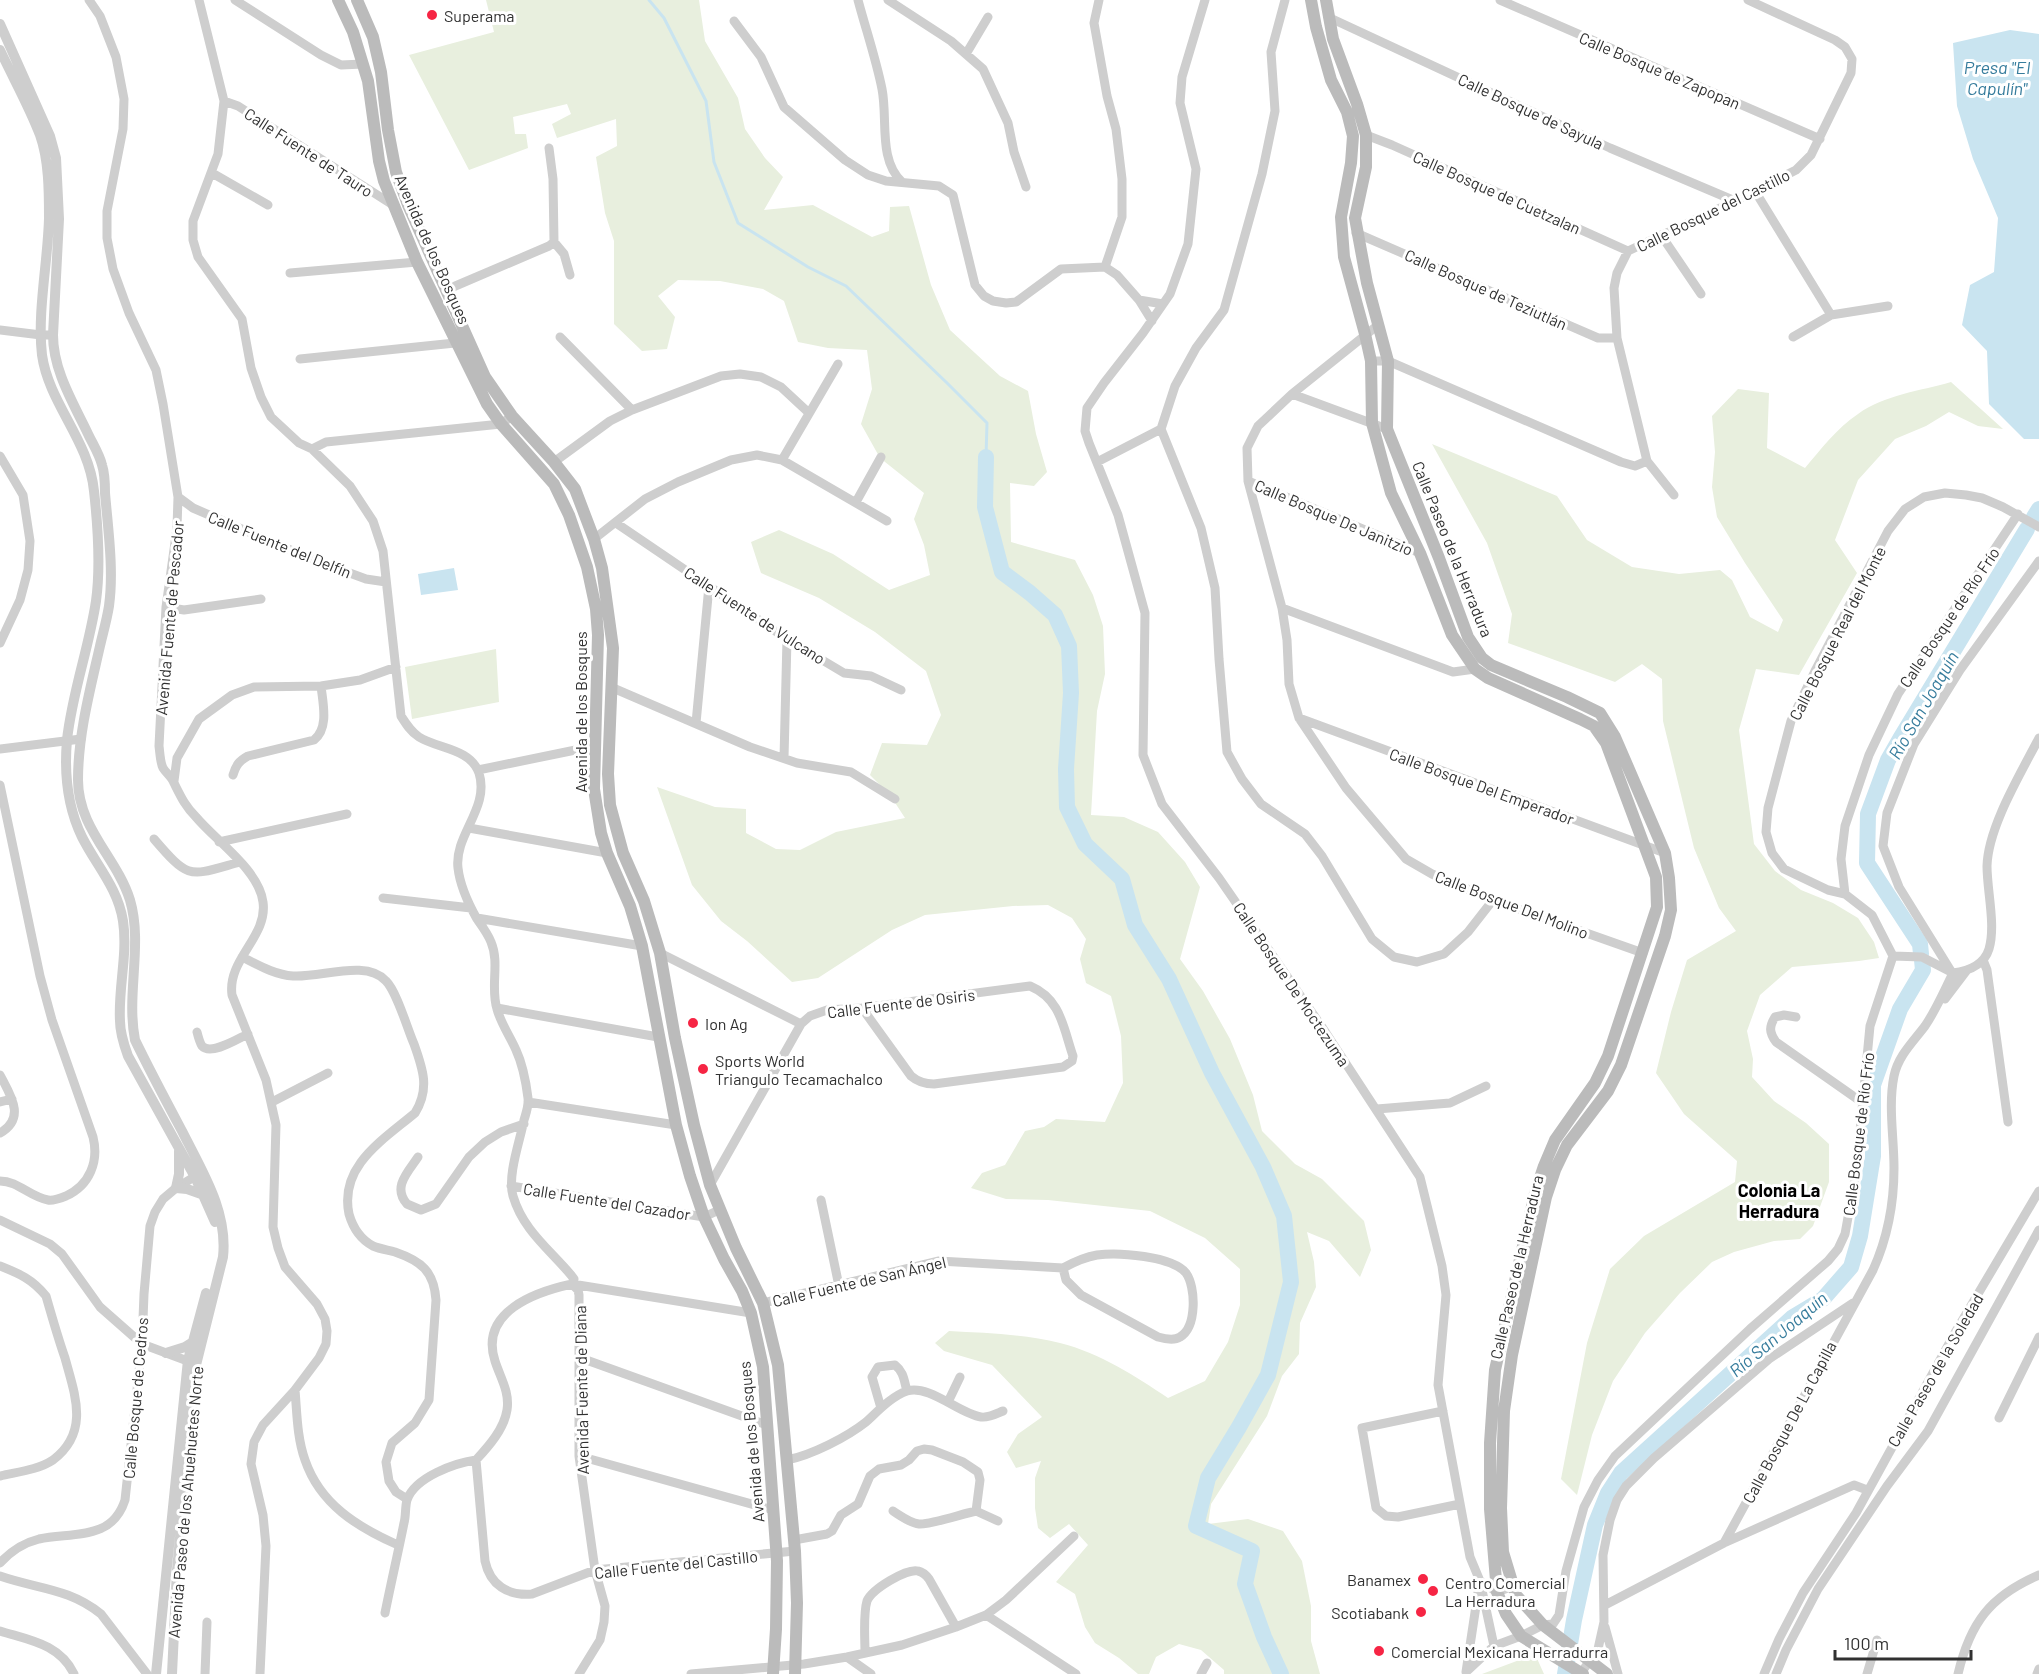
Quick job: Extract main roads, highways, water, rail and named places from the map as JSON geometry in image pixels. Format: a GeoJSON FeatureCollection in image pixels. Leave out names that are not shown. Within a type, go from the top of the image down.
{"type":"FeatureCollection","features":[{"type":"Feature","properties":{"kind":"main road","name":"Avenida de los Bosques"},"geometry":{"type":"LineString","coordinates":[[338,0],[353,32],[368,81],[379,161],[393,205],[417,262],[487,404],[501,424],[544,471],[558,490],[587,567],[596,609],[598,635],[594,789],[601,833],[607,853],[630,906],[642,946],[676,1125],[704,1217],[751,1313],[763,1367],[776,1554],[773,1671]]}},
{"type":"Feature","properties":{"kind":"main road"},"geometry":{"type":"LineString","coordinates":[[347,0],[363,32],[370,58],[368,81]]}},
{"type":"Feature","properties":{"kind":"main road","name":"Avenida de los Bosques"},"geometry":{"type":"LineString","coordinates":[[357,0],[373,37],[381,72],[396,172],[408,205],[485,377],[512,416],[554,462],[574,489],[594,539],[602,568],[613,648],[610,805],[622,853],[644,901],[660,953],[696,1136],[710,1185],[719,1210],[763,1303],[778,1365],[794,1546],[797,1603],[795,1669]]}},
{"type":"Feature","properties":{"kind":"main road","name":"Calle Paseo de la Herradura"},"geometry":{"type":"LineString","coordinates":[[1311,0],[1316,27],[1332,80],[1347,112],[1353,136],[1352,163],[1341,217],[1344,257],[1371,362],[1372,423],[1391,493],[1420,553],[1452,635],[1475,669],[1488,678],[1594,726],[1606,743],[1656,876],[1657,907],[1608,1056],[1595,1083],[1555,1140],[1535,1193],[1495,1370],[1490,1443],[1490,1509],[1497,1592],[1506,1614],[1521,1636],[1581,1673]]}},
{"type":"Feature","properties":{"kind":"main road","name":"Calle Paseo de la Herradura"},"geometry":{"type":"LineString","coordinates":[[1326,0],[1333,39],[1366,135],[1366,167],[1355,218],[1356,233],[1388,361],[1387,429],[1468,637],[1482,658],[1491,665],[1600,713],[1615,737],[1665,853],[1671,910],[1665,936],[1621,1065],[1608,1091],[1567,1145],[1555,1170],[1546,1197],[1512,1355],[1504,1411],[1501,1508],[1503,1552],[1516,1594],[1544,1625],[1607,1674]]}},
{"type":"Feature","properties":{"kind":"water","name":"Presa \"El Capulín\""},"geometry":{"type":"Polygon","coordinates":[[[2010,30],[2039,34],[2039,439],[2024,439],[1989,404],[1987,351],[1962,325],[1970,285],[1994,272],[1998,218],[1973,159],[1957,106],[1953,43],[2010,30]]]}},
{"type":"Feature","properties":{"kind":"water"},"geometry":{"type":"Polygon","coordinates":[[[454,568],[458,590],[421,595],[418,574],[454,568]]]}},
{"type":"Feature","properties":{"kind":"waterway"},"geometry":{"type":"LineString","coordinates":[[649,0],[664,18],[706,101],[714,162],[738,223],[808,267],[846,286],[987,423],[986,457]]}},
{"type":"Feature","properties":{"kind":"waterway"},"geometry":{"type":"LineString","coordinates":[[986,457],[985,507],[1002,572],[1055,615],[1069,646],[1071,693],[1066,769],[1067,807],[1085,844],[1122,879],[1135,925],[1169,979],[1212,1073],[1263,1167],[1284,1216],[1291,1282],[1268,1375],[1208,1478],[1196,1526],[1252,1551],[1245,1584],[1264,1637],[1281,1674]]}},
{"type":"Feature","properties":{"kind":"waterway","name":"Río San Joaquín"},"geometry":{"type":"LineString","coordinates":[[2034,517],[2039,509]]}},
{"type":"Feature","properties":{"kind":"waterway","name":"Río San Joaquín"},"geometry":{"type":"LineString","coordinates":[[1921,954],[1920,944],[1867,863],[1868,814],[1888,760],[2027,529]]}},
{"type":"Feature","properties":{"kind":"waterway","name":"Río San Joaquín"},"geometry":{"type":"LineString","coordinates":[[1565,1674],[1574,1620],[1595,1525],[1608,1493],[1621,1473],[1793,1317],[1823,1299],[1851,1267],[1860,1236],[1873,1156],[1873,1085],[1900,1009],[1923,970],[1922,960]]}},
{"type":"Feature","properties":{"kind":"place","name":"Superama"},"geometry":{"type":"Point","coordinates":[432,15]}},
{"type":"Feature","properties":{"kind":"place","name":"Ion Ag"},"geometry":{"type":"Point","coordinates":[693,1023]}},
{"type":"Feature","properties":{"kind":"place","name":"Sports World Triangulo Tecamachalco"},"geometry":{"type":"Point","coordinates":[703,1069]}},
{"type":"Feature","properties":{"kind":"place","name":"Banamex"},"geometry":{"type":"Point","coordinates":[1423,1579]}},
{"type":"Feature","properties":{"kind":"place","name":"Centro Comercial La Herradura"},"geometry":{"type":"Point","coordinates":[1433,1591]}},
{"type":"Feature","properties":{"kind":"place","name":"Scotiabank"},"geometry":{"type":"Point","coordinates":[1421,1612]}},
{"type":"Feature","properties":{"kind":"place","name":"Comercial Mexicana Herradurra"},"geometry":{"type":"Point","coordinates":[1379,1651]}},
{"type":"Feature","properties":{"kind":"district","name":"Colonia La Herradura"},"geometry":{"type":"Point","coordinates":[1779,1200]}}]}
